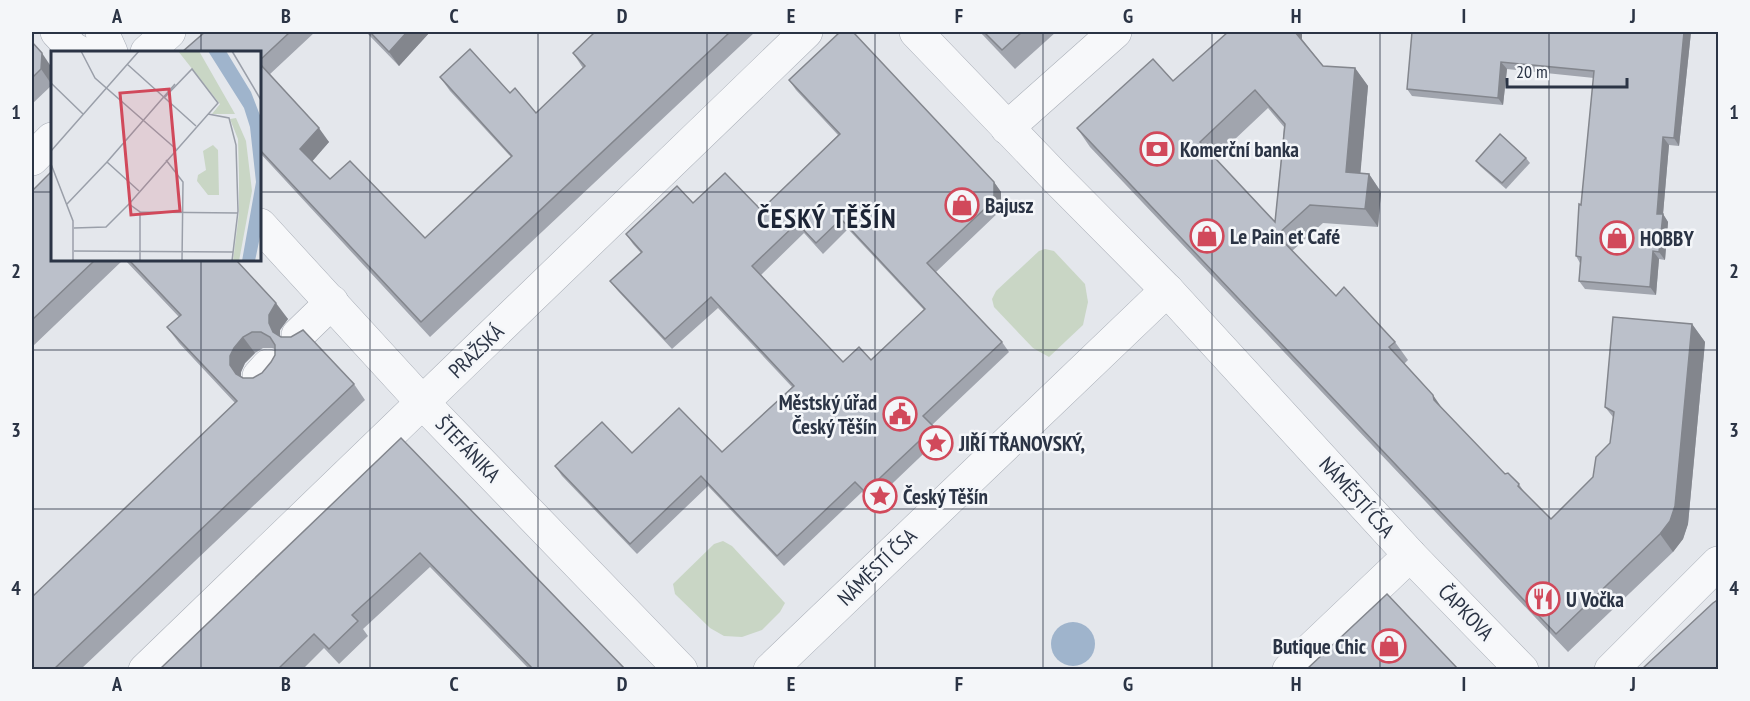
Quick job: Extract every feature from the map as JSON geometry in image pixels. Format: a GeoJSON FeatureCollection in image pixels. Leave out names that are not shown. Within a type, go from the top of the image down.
{"type":"FeatureCollection","features":[{"type":"Feature","properties":{"kind":"street"},"geometry":{"type":"LineString","coordinates":[[57,32],[77,51]]}},
{"type":"Feature","properties":{"kind":"street"},"geometry":{"type":"LineString","coordinates":[[102,32],[111,51]]}},
{"type":"Feature","properties":{"kind":"street"},"geometry":{"type":"LineString","coordinates":[[148,51],[169,32]]}},
{"type":"Feature","properties":{"kind":"street","name":"PRAŽSKÁ"},"geometry":{"type":"LineString","coordinates":[[145,669],[806,32]]}},
{"type":"Feature","properties":{"kind":"street","name":"NÁMĚSTÍ ČSA"},"geometry":{"type":"LineString","coordinates":[[916,32],[1143,268],[1167,290],[1410,555],[1288,669]]}},
{"type":"Feature","properties":{"kind":"street"},"geometry":{"type":"LineString","coordinates":[[1007,128],[1115,32]]}},
{"type":"Feature","properties":{"kind":"street"},"geometry":{"type":"LineString","coordinates":[[32,159],[51,140]]}},
{"type":"Feature","properties":{"kind":"street","name":"ŠTEFÁNIKA"},"geometry":{"type":"LineString","coordinates":[[261,226],[423,403],[681,669]]}},
{"type":"Feature","properties":{"kind":"street","name":"NÁMĚSTÍ ČSA"},"geometry":{"type":"LineString","coordinates":[[770,669],[1167,290]]}},
{"type":"Feature","properties":{"kind":"street"},"geometry":{"type":"LineString","coordinates":[[298,335],[332,302]]}},
{"type":"Feature","properties":{"kind":"street","name":"ČAPKOVA"},"geometry":{"type":"LineString","coordinates":[[1410,555],[1522,669]]}},
{"type":"Feature","properties":{"kind":"street"},"geometry":{"type":"LineString","coordinates":[[1611,669],[1719,563]]}},
{"type":"Feature","properties":{"kind":"green space"},"geometry":{"type":"Polygon","coordinates":[[[1045,249],[1054,251],[1085,284],[1088,302],[1083,325],[1049,357],[1033,348],[994,307],[992,299],[996,291],[1039,251],[1045,249]]]}},
{"type":"Feature","properties":{"kind":"green space"},"geometry":{"type":"Polygon","coordinates":[[[723,541],[732,546],[785,603],[780,612],[762,630],[742,637],[724,636],[710,628],[675,594],[673,584],[714,544],[723,541]]]}},
{"type":"Feature","properties":{"kind":"water"},"geometry":{"type":"Polygon","coordinates":[[[1073,622],[1088,629],[1095,644],[1088,659],[1073,666],[1058,659],[1051,644],[1058,629],[1073,622]]]}},
{"type":"Feature","properties":{"kind":"building"},"geometry":{"type":"Polygon","coordinates":[[[205,32],[290,32],[261,59],[261,51],[183,51],[205,32]]]}},
{"type":"Feature","properties":{"kind":"building"},"geometry":{"type":"Polygon","coordinates":[[[370,32],[407,32],[389,52],[370,32]]]}},
{"type":"Feature","properties":{"kind":"building"},"geometry":{"type":"Polygon","coordinates":[[[595,32],[730,32],[421,322],[261,151],[261,65],[319,128],[300,149],[330,179],[350,161],[425,238],[512,156],[440,77],[470,49],[510,93],[515,88],[536,113],[585,66],[573,53],[595,32]]]}},
{"type":"Feature","properties":{"kind":"building"},"geometry":{"type":"Polygon","coordinates":[[[840,32],[853,32],[994,182],[994,200],[927,263],[1002,342],[923,416],[934,427],[865,492],[855,482],[777,556],[701,476],[630,544],[555,466],[602,422],[632,453],[679,408],[722,452],[794,386],[711,297],[665,339],[610,281],[642,252],[626,234],[677,186],[693,203],[725,173],[761,210],[840,134],[789,80],[840,32]],[[841,219],[816,243],[797,223],[752,266],[843,362],[859,347],[871,360],[925,309],[841,219]]]}},
{"type":"Feature","properties":{"kind":"building"},"geometry":{"type":"Polygon","coordinates":[[[984,32],[1022,32],[1002,50],[984,32]]]}},
{"type":"Feature","properties":{"kind":"building"},"geometry":{"type":"Polygon","coordinates":[[[1228,32],[1295,32],[1323,66],[1355,68],[1346,172],[1369,174],[1365,209],[1310,205],[1277,235],[1336,296],[1344,287],[1395,342],[1389,347],[1433,395],[1434,400],[1551,519],[1593,477],[1596,457],[1610,443],[1614,412],[1605,407],[1613,317],[1692,324],[1675,506],[1670,521],[1660,534],[1556,634],[1077,128],[1153,59],[1173,81],[1228,32]],[[1255,90],[1200,142],[1275,222],[1285,124],[1255,90]]]}},
{"type":"Feature","properties":{"kind":"building"},"geometry":{"type":"Polygon","coordinates":[[[1412,32],[1684,32],[1674,138],[1663,137],[1657,214],[1663,214],[1659,252],[1653,251],[1650,287],[1579,281],[1581,257],[1576,256],[1579,204],[1581,205],[1594,71],[1501,62],[1498,98],[1407,89],[1412,32]]]}},
{"type":"Feature","properties":{"kind":"building"},"geometry":{"type":"Polygon","coordinates":[[[32,42],[42,53],[41,69],[32,78],[32,42]]]}},
{"type":"Feature","properties":{"kind":"building"},"geometry":{"type":"Polygon","coordinates":[[[1500,134],[1526,158],[1502,183],[1476,161],[1500,134]]]}},
{"type":"Feature","properties":{"kind":"building"},"geometry":{"type":"Polygon","coordinates":[[[51,172],[51,261],[94,261],[32,320],[32,191],[51,172]]]}},
{"type":"Feature","properties":{"kind":"building"},"geometry":{"type":"Polygon","coordinates":[[[130,261],[237,261],[276,303],[269,315],[269,323],[273,332],[281,337],[291,337],[303,330],[354,384],[54,669],[32,669],[32,597],[237,401],[167,327],[181,315],[130,261]],[[252,332],[243,337],[230,356],[230,365],[236,374],[243,378],[253,378],[262,373],[275,355],[275,345],[270,337],[261,332],[252,332]]]}},
{"type":"Feature","properties":{"kind":"building"},"geometry":{"type":"Polygon","coordinates":[[[401,438],[625,669],[533,669],[420,553],[352,615],[358,621],[329,649],[314,634],[278,669],[160,669],[401,438]]]}},
{"type":"Feature","properties":{"kind":"building"},"geometry":{"type":"Polygon","coordinates":[[[1387,594],[1458,669],[1307,669],[1387,594]]]}},
{"type":"Feature","properties":{"kind":"building"},"geometry":{"type":"Polygon","coordinates":[[[1719,599],[1719,669],[1642,669],[1713,603],[1719,599]]]}},
{"type":"Feature","properties":{"kind":"place","name":"Komerční banka"},"geometry":{"type":"Point","coordinates":[1157,149]}},
{"type":"Feature","properties":{"kind":"place","name":"Bajusz"},"geometry":{"type":"Point","coordinates":[962,205]}},
{"type":"Feature","properties":{"kind":"place","name":"Le Pain et Café"},"geometry":{"type":"Point","coordinates":[1207,236]}},
{"type":"Feature","properties":{"kind":"place","name":"HOBBY"},"geometry":{"type":"Point","coordinates":[1617,238]}},
{"type":"Feature","properties":{"kind":"place","name":"Městský úřad Český Těšín"},"geometry":{"type":"Point","coordinates":[900,414]}},
{"type":"Feature","properties":{"kind":"place","name":"JIŘÍ TŘANOVSKÝ,"},"geometry":{"type":"Point","coordinates":[936,443]}},
{"type":"Feature","properties":{"kind":"place","name":"Český Těšín"},"geometry":{"type":"Point","coordinates":[880,496]}},
{"type":"Feature","properties":{"kind":"place","name":"U Vočka"},"geometry":{"type":"Point","coordinates":[1543,599]}},
{"type":"Feature","properties":{"kind":"place","name":"Butique Chic"},"geometry":{"type":"Point","coordinates":[1389,646]}},
{"type":"Feature","properties":{"kind":"district","name":"ČESKÝ TĚŠÍN"},"geometry":{"type":"Point","coordinates":[827,218]}}]}
